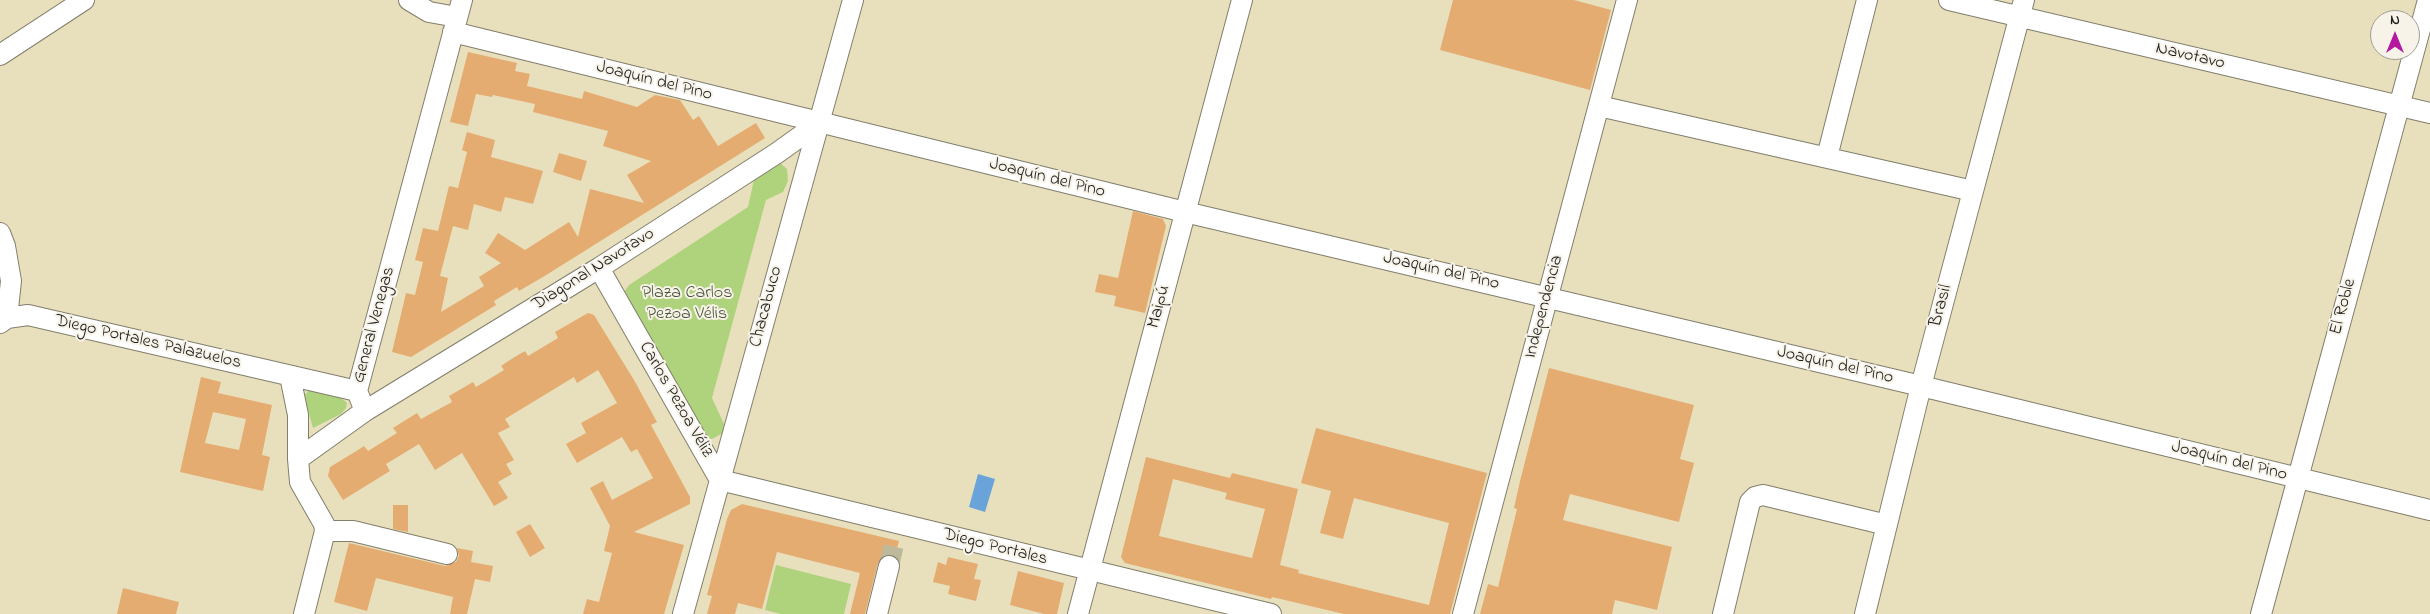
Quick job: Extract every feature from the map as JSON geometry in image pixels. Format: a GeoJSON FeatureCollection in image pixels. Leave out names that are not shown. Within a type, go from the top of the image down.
{"type":"FeatureCollection","features":[{"type":"Feature","properties":{"kind":"street"},"geometry":{"type":"LineString","coordinates":[[0,55],[84,0]]}},
{"type":"Feature","properties":{"kind":"street","name":"Joaquín del Pino"},"geometry":{"type":"LineString","coordinates":[[409,0],[429,12],[457,16],[819,123],[1185,212],[1921,386],[2430,510]]}},
{"type":"Feature","properties":{"kind":"street","name":"Chacabuco"},"geometry":{"type":"LineString","coordinates":[[683,614],[853,0]]}},
{"type":"Feature","properties":{"kind":"street","name":"Maipú"},"geometry":{"type":"LineString","coordinates":[[1078,614],[1242,0]]}},
{"type":"Feature","properties":{"kind":"street","name":"Independencia"},"geometry":{"type":"LineString","coordinates":[[1464,614],[1627,0]]}},
{"type":"Feature","properties":{"kind":"street"},"geometry":{"type":"LineString","coordinates":[[1827,157],[1867,0]]}},
{"type":"Feature","properties":{"kind":"street","name":"Navotavo"},"geometry":{"type":"LineString","coordinates":[[1950,0],[2021,8],[2430,113]]}},
{"type":"Feature","properties":{"kind":"street","name":"El Roble"},"geometry":{"type":"LineString","coordinates":[[2261,614],[2428,0]]}},
{"type":"Feature","properties":{"kind":"street","name":"Brasil"},"geometry":{"type":"LineString","coordinates":[[1865,614],[1921,386],[2021,8]]}},
{"type":"Feature","properties":{"kind":"street","name":"General Venegas"},"geometry":{"type":"LineString","coordinates":[[298,459],[364,410],[357,391],[457,16]]}},
{"type":"Feature","properties":{"kind":"street"},"geometry":{"type":"LineString","coordinates":[[1599,106],[1973,191]]}},
{"type":"Feature","properties":{"kind":"street","name":"Diagonal Navotavo"},"geometry":{"type":"LineString","coordinates":[[364,410],[599,268],[777,153],[819,123]]}},
{"type":"Feature","properties":{"kind":"street"},"geometry":{"type":"LineString","coordinates":[[0,233],[5,246],[11,281],[4,321]]}},
{"type":"Feature","properties":{"kind":"street","name":"Carlos Pezoa Véliz"},"geometry":{"type":"LineString","coordinates":[[599,268],[720,480]]}},
{"type":"Feature","properties":{"kind":"street","name":"Diego Portales Palazuelos"},"geometry":{"type":"LineString","coordinates":[[4,321],[28,314],[357,391]]}},
{"type":"Feature","properties":{"kind":"street"},"geometry":{"type":"LineString","coordinates":[[290,376],[298,415],[300,482],[324,524],[325,531],[304,614]]}},
{"type":"Feature","properties":{"kind":"street","name":"Diego Portales"},"geometry":{"type":"LineString","coordinates":[[720,480],[897,532],[1090,572],[1270,614]]}},
{"type":"Feature","properties":{"kind":"street"},"geometry":{"type":"LineString","coordinates":[[1723,614],[1750,502],[1755,497],[1763,495],[1887,525]]}},
{"type":"Feature","properties":{"kind":"street"},"geometry":{"type":"LineString","coordinates":[[325,531],[353,531],[447,554]]}},
{"type":"Feature","properties":{"kind":"street"},"geometry":{"type":"LineString","coordinates":[[877,614],[889,566]]}},
{"type":"Feature","properties":{"kind":"green space","name":"Plaza Carlos Pezoa Vélis"},"geometry":{"type":"Polygon","coordinates":[[[778,161],[787,169],[788,181],[783,192],[766,200],[712,398],[724,424],[723,433],[712,439],[707,439],[624,292],[629,285],[748,207],[755,175],[778,161]]]}},
{"type":"Feature","properties":{"kind":"green space"},"geometry":{"type":"Polygon","coordinates":[[[310,389],[339,396],[347,403],[346,408],[341,414],[313,428],[304,396],[310,389]]]}},
{"type":"Feature","properties":{"kind":"green space"},"geometry":{"type":"Polygon","coordinates":[[[776,565],[851,584],[844,614],[781,614],[765,610],[776,565]]]}},
{"type":"Feature","properties":{"kind":"water"},"geometry":{"type":"Polygon","coordinates":[[[978,474],[995,479],[985,512],[969,507],[978,474]]]}},
{"type":"Feature","properties":{"kind":"building"},"geometry":{"type":"Polygon","coordinates":[[[1453,0],[1574,0],[1611,10],[1590,90],[1440,50],[1453,0]]]}},
{"type":"Feature","properties":{"kind":"building"},"geometry":{"type":"Polygon","coordinates":[[[468,52],[517,63],[515,71],[530,74],[527,86],[582,99],[584,91],[637,107],[655,95],[680,100],[693,120],[699,116],[718,146],[756,123],[765,138],[543,277],[519,291],[517,287],[494,301],[496,305],[411,357],[392,352],[406,293],[415,295],[423,262],[415,260],[423,228],[438,231],[449,186],[458,188],[467,152],[462,150],[467,132],[495,140],[491,157],[543,171],[533,204],[505,197],[501,212],[474,204],[468,230],[453,226],[440,276],[448,278],[441,312],[484,286],[479,277],[501,263],[485,253],[498,233],[525,250],[569,222],[578,237],[590,189],[644,203],[627,175],[651,161],[603,146],[608,131],[533,112],[535,104],[493,95],[492,97],[476,94],[468,126],[450,122],[468,52]]]}},
{"type":"Feature","properties":{"kind":"building"},"geometry":{"type":"Polygon","coordinates":[[[559,153],[587,161],[581,181],[553,172],[559,153]]]}},
{"type":"Feature","properties":{"kind":"building"},"geometry":{"type":"Polygon","coordinates":[[[1133,211],[1163,219],[1166,226],[1145,313],[1114,306],[1116,296],[1095,292],[1099,274],[1118,278],[1133,211]]]}},
{"type":"Feature","properties":{"kind":"building"},"geometry":{"type":"Polygon","coordinates":[[[588,313],[594,315],[634,380],[657,422],[651,425],[690,497],[690,504],[634,532],[684,545],[664,614],[583,614],[587,599],[599,602],[612,553],[604,551],[610,526],[590,488],[603,481],[612,500],[653,478],[637,449],[631,452],[622,437],[577,463],[566,444],[586,433],[581,423],[617,403],[598,370],[577,383],[574,377],[505,419],[510,427],[498,433],[514,460],[506,464],[512,474],[498,482],[508,498],[494,506],[462,453],[435,470],[419,444],[386,464],[390,471],[343,500],[328,476],[330,467],[364,446],[368,451],[397,433],[393,428],[417,413],[421,419],[452,402],[449,396],[473,382],[476,387],[504,370],[501,366],[525,351],[528,356],[558,338],[555,332],[588,313]]]}},
{"type":"Feature","properties":{"kind":"building"},"geometry":{"type":"Polygon","coordinates":[[[1549,368],[1694,405],[1680,459],[1694,463],[1679,522],[1570,494],[1563,520],[1672,547],[1657,610],[1615,600],[1612,614],[1480,614],[1488,584],[1498,587],[1517,509],[1514,508],[1520,481],[1549,368]]]}},
{"type":"Feature","properties":{"kind":"building"},"geometry":{"type":"Polygon","coordinates":[[[201,377],[221,382],[218,393],[272,405],[262,455],[270,457],[263,491],[180,472],[201,377]],[[213,412],[205,443],[239,450],[246,419],[213,412]]]}},
{"type":"Feature","properties":{"kind":"building"},"geometry":{"type":"Polygon","coordinates":[[[1316,428],[1487,473],[1450,614],[1344,614],[1272,597],[1271,599],[1125,563],[1121,557],[1146,457],[1230,478],[1232,473],[1298,489],[1280,565],[1299,570],[1298,573],[1429,605],[1449,523],[1354,498],[1343,539],[1320,533],[1331,491],[1301,483],[1316,428]],[[1173,479],[1159,536],[1252,558],[1265,509],[1225,499],[1227,493],[1173,479]]]}},
{"type":"Feature","properties":{"kind":"building"},"geometry":{"type":"Polygon","coordinates":[[[742,504],[899,541],[895,556],[885,555],[878,563],[865,614],[850,614],[860,573],[777,552],[762,609],[738,603],[735,614],[707,614],[712,596],[707,595],[727,519],[731,510],[742,504]]]}},
{"type":"Feature","properties":{"kind":"building"},"geometry":{"type":"Polygon","coordinates":[[[393,505],[408,505],[408,532],[393,529],[393,505]]]}},
{"type":"Feature","properties":{"kind":"building"},"geometry":{"type":"Polygon","coordinates":[[[530,524],[545,548],[530,557],[516,532],[530,524]]]}},
{"type":"Feature","properties":{"kind":"building"},"geometry":{"type":"Polygon","coordinates":[[[349,543],[445,566],[456,562],[459,556],[457,548],[473,551],[471,562],[493,566],[490,582],[475,579],[467,614],[450,614],[453,597],[376,578],[367,611],[334,602],[349,543]]]}},
{"type":"Feature","properties":{"kind":"building"},"geometry":{"type":"Polygon","coordinates":[[[948,557],[978,564],[974,579],[981,580],[976,601],[948,594],[950,586],[933,582],[938,562],[946,565],[948,557]]]}},
{"type":"Feature","properties":{"kind":"building"},"geometry":{"type":"Polygon","coordinates":[[[1018,571],[1064,583],[1057,614],[1044,614],[1010,605],[1018,571]]]}},
{"type":"Feature","properties":{"kind":"building"},"geometry":{"type":"Polygon","coordinates":[[[123,588],[179,602],[176,614],[117,614],[123,588]]]}},
{"type":"Feature","properties":{"kind":"tunnel"},"geometry":{"type":"LineString","coordinates":[[889,566],[895,540]]}}]}
